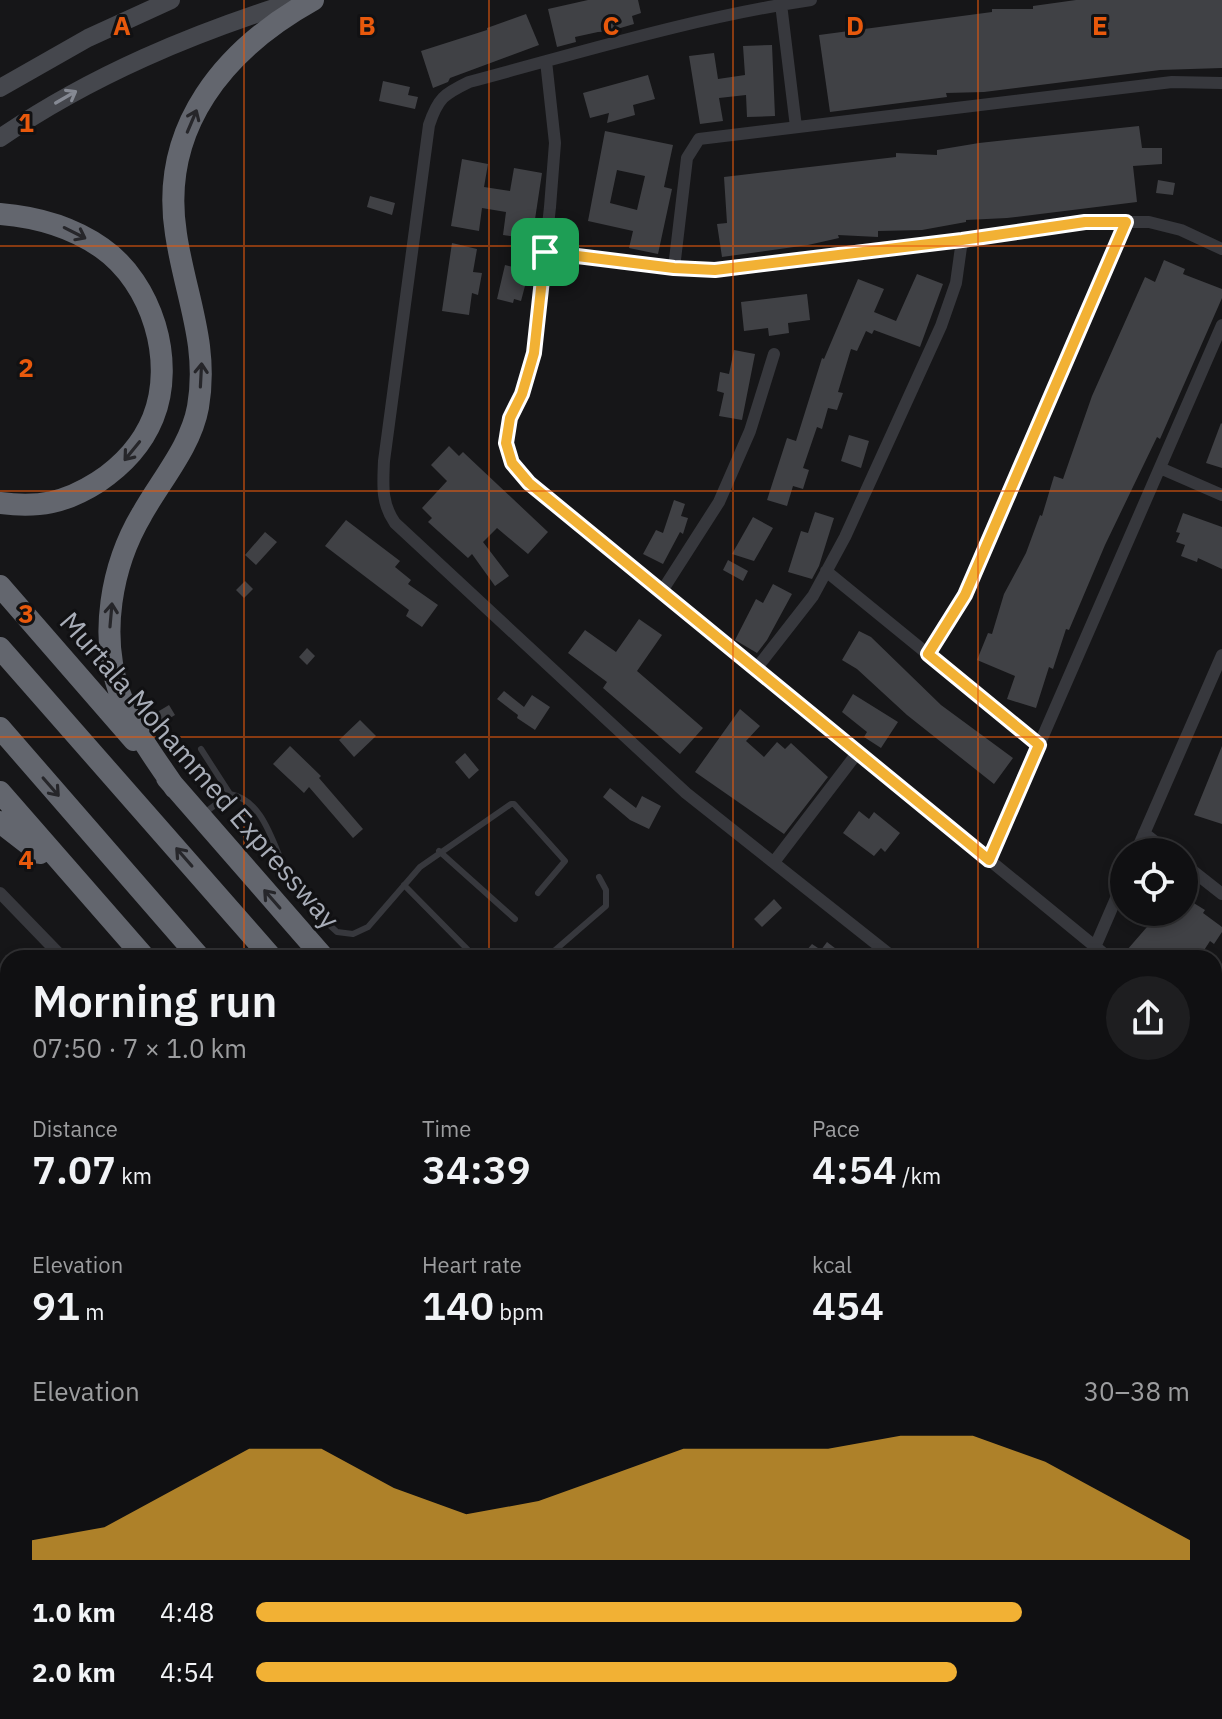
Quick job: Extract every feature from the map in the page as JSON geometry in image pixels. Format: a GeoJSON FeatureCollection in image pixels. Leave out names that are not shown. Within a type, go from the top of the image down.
{"type":"FeatureCollection","features":[{"type":"Feature","properties":{"kind":"highway"},"geometry":{"type":"LineString","coordinates":[[175,788],[141,737],[120,694],[112,662],[109,626],[122,554],[140,517],[182,448],[197,410],[202,373],[199,334],[175,232],[173,195],[180,153],[193,116],[214,79],[265,30],[313,0]]}},
{"type":"Feature","properties":{"kind":"highway"},"geometry":{"type":"LineString","coordinates":[[0,214],[31,217],[67,229],[104,249],[130,275],[150,308],[159,341],[160,382],[154,417],[136,449],[112,473],[83,492],[53,503],[0,503]]}},
{"type":"Feature","properties":{"kind":"highway","name":"Murtala Mohammed Expressway"},"geometry":{"type":"LineString","coordinates":[[0,586],[317,950]]}},
{"type":"Feature","properties":{"kind":"highway"},"geometry":{"type":"LineString","coordinates":[[0,648],[265,950]]}},
{"type":"Feature","properties":{"kind":"highway"},"geometry":{"type":"LineString","coordinates":[[0,728],[193,950]]}},
{"type":"Feature","properties":{"kind":"highway"},"geometry":{"type":"LineString","coordinates":[[0,792],[138,950]]}},
{"type":"Feature","properties":{"kind":"highway"},"geometry":{"type":"LineString","coordinates":[[0,822],[99,906]]}},
{"type":"Feature","properties":{"kind":"main road"},"geometry":{"type":"LineString","coordinates":[[0,88],[88,38],[171,0]]}},
{"type":"Feature","properties":{"kind":"main road"},"geometry":{"type":"LineString","coordinates":[[0,138],[88,84],[150,54],[205,30],[299,0]]}},
{"type":"Feature","properties":{"kind":"street"},"geometry":{"type":"LineString","coordinates":[[811,0],[781,4],[469,82],[449,91],[437,103],[429,125],[384,461],[385,508],[395,523],[686,793],[884,950]]}},
{"type":"Feature","properties":{"kind":"street"},"geometry":{"type":"LineString","coordinates":[[781,4],[796,127]]}},
{"type":"Feature","properties":{"kind":"street"},"geometry":{"type":"LineString","coordinates":[[546,61],[555,143],[534,353],[522,394],[510,418],[506,443],[512,463],[529,483],[1099,950]]}},
{"type":"Feature","properties":{"kind":"street"},"geometry":{"type":"LineString","coordinates":[[674,268],[687,158],[699,139],[1172,82],[1222,83]]}},
{"type":"Feature","properties":{"kind":"street"},"geometry":{"type":"LineString","coordinates":[[545,252],[715,270],[1085,222],[1149,222],[1181,230],[1222,249]]}},
{"type":"Feature","properties":{"kind":"street"},"geometry":{"type":"LineString","coordinates":[[928,654],[965,595],[1126,222]]}},
{"type":"Feature","properties":{"kind":"street"},"geometry":{"type":"LineString","coordinates":[[756,669],[813,596],[845,537],[941,326],[956,283],[962,240]]}},
{"type":"Feature","properties":{"kind":"street"},"geometry":{"type":"LineString","coordinates":[[989,860],[1222,325]]}},
{"type":"Feature","properties":{"kind":"street"},"geometry":{"type":"LineString","coordinates":[[662,591],[719,502],[750,431],[774,354]]}},
{"type":"Feature","properties":{"kind":"street"},"geometry":{"type":"LineString","coordinates":[[1160,468],[1222,495]]}},
{"type":"Feature","properties":{"kind":"street"},"geometry":{"type":"LineString","coordinates":[[826,571],[1039,745]]}},
{"type":"Feature","properties":{"kind":"street"},"geometry":{"type":"LineString","coordinates":[[1142,838],[1222,655]]}},
{"type":"Feature","properties":{"kind":"street"},"geometry":{"type":"LineString","coordinates":[[774,862],[858,752]]}},
{"type":"Feature","properties":{"kind":"street"},"geometry":{"type":"LineString","coordinates":[[1144,833],[1150,838]]}},
{"type":"Feature","properties":{"kind":"street"},"geometry":{"type":"LineString","coordinates":[[1198,875],[1222,894]]}},
{"type":"Feature","properties":{"kind":"street"},"geometry":{"type":"LineString","coordinates":[[0,893],[55,950]]}},
{"type":"Feature","properties":{"kind":"street"},"geometry":{"type":"LineString","coordinates":[[1095,947],[1110,912]]}},
{"type":"Feature","properties":{"kind":"lane"},"geometry":{"type":"LineString","coordinates":[[201,749],[230,794],[243,797],[255,805],[293,883],[337,932],[353,934],[368,927],[420,867],[507,805],[514,804],[565,861],[538,893]]}},
{"type":"Feature","properties":{"kind":"lane"},"geometry":{"type":"LineString","coordinates":[[200,816],[230,794]]}},
{"type":"Feature","properties":{"kind":"lane"},"geometry":{"type":"LineString","coordinates":[[439,851],[515,919]]}},
{"type":"Feature","properties":{"kind":"lane"},"geometry":{"type":"LineString","coordinates":[[555,950],[606,906],[606,890],[599,877]]}},
{"type":"Feature","properties":{"kind":"lane"},"geometry":{"type":"LineString","coordinates":[[404,885],[468,950]]}},
{"type":"Feature","properties":{"kind":"building"},"geometry":{"type":"Polygon","coordinates":[[[588,0],[638,0],[641,13],[632,16],[634,24],[617,31],[575,37],[576,42],[557,47],[548,9],[588,0]]]}},
{"type":"Feature","properties":{"kind":"building"},"geometry":{"type":"Polygon","coordinates":[[[1076,0],[1222,0],[1222,68],[1160,70],[984,92],[946,93],[947,97],[830,112],[819,35],[992,12],[992,9],[1033,9],[1033,6],[1076,0]]]}},
{"type":"Feature","properties":{"kind":"building"},"geometry":{"type":"Polygon","coordinates":[[[526,14],[539,45],[450,78],[448,82],[433,88],[421,51],[526,14]]]}},
{"type":"Feature","properties":{"kind":"building"},"geometry":{"type":"Polygon","coordinates":[[[772,45],[775,116],[747,117],[746,95],[719,98],[723,121],[700,124],[689,56],[714,53],[718,79],[745,75],[743,46],[772,45]]]}},
{"type":"Feature","properties":{"kind":"building"},"geometry":{"type":"Polygon","coordinates":[[[648,75],[655,99],[633,105],[635,115],[607,123],[609,113],[590,118],[583,93],[648,75]]]}},
{"type":"Feature","properties":{"kind":"building"},"geometry":{"type":"Polygon","coordinates":[[[383,81],[410,87],[408,95],[418,97],[415,109],[379,101],[383,81]]]}},
{"type":"Feature","properties":{"kind":"building"},"geometry":{"type":"Polygon","coordinates":[[[1139,126],[1142,148],[1162,148],[1162,164],[1133,166],[1137,202],[966,220],[922,230],[878,231],[878,237],[838,235],[839,238],[808,245],[722,257],[717,224],[727,223],[724,177],[896,157],[896,153],[937,155],[937,150],[979,143],[1139,126]]]}},
{"type":"Feature","properties":{"kind":"building"},"geometry":{"type":"Polygon","coordinates":[[[605,131],[673,145],[664,187],[672,189],[658,254],[629,248],[633,231],[588,221],[605,131]],[[617,170],[610,203],[637,210],[645,176],[617,170]]]}},
{"type":"Feature","properties":{"kind":"building"},"geometry":{"type":"Polygon","coordinates":[[[462,159],[488,164],[484,187],[510,191],[514,168],[542,173],[532,239],[503,235],[506,212],[482,208],[479,231],[451,226],[462,159]]]}},
{"type":"Feature","properties":{"kind":"building"},"geometry":{"type":"Polygon","coordinates":[[[1158,180],[1175,183],[1173,195],[1156,193],[1158,180]]]}},
{"type":"Feature","properties":{"kind":"building"},"geometry":{"type":"Polygon","coordinates":[[[370,196],[395,203],[392,215],[367,207],[370,196]]]}},
{"type":"Feature","properties":{"kind":"building"},"geometry":{"type":"Polygon","coordinates":[[[452,243],[477,249],[473,272],[482,273],[478,295],[472,293],[469,315],[442,311],[452,243]]]}},
{"type":"Feature","properties":{"kind":"building"},"geometry":{"type":"Polygon","coordinates":[[[1164,260],[1185,269],[1183,274],[1222,289],[1222,298],[1160,439],[1157,437],[1105,545],[1069,630],[1066,629],[1053,669],[1049,667],[1036,708],[1007,699],[1015,676],[977,660],[988,633],[992,634],[1004,594],[1042,516],[1054,476],[1063,479],[1092,396],[1145,277],[1155,282],[1164,260]]]}},
{"type":"Feature","properties":{"kind":"building"},"geometry":{"type":"Polygon","coordinates":[[[505,265],[529,271],[521,301],[514,299],[513,303],[497,299],[505,265]]]}},
{"type":"Feature","properties":{"kind":"building"},"geometry":{"type":"Polygon","coordinates":[[[917,274],[943,284],[920,347],[874,330],[872,334],[866,331],[857,351],[851,349],[838,392],[843,393],[837,410],[828,408],[822,429],[817,427],[803,468],[809,470],[803,489],[793,486],[787,506],[767,500],[787,438],[796,441],[822,358],[858,279],[884,289],[874,312],[896,321],[917,274]]]}},
{"type":"Feature","properties":{"kind":"building"},"geometry":{"type":"Polygon","coordinates":[[[807,294],[810,320],[788,323],[789,333],[769,336],[768,328],[744,331],[741,302],[807,294]]]}},
{"type":"Feature","properties":{"kind":"building"},"geometry":{"type":"Polygon","coordinates":[[[734,350],[755,354],[742,420],[719,416],[724,393],[717,391],[720,372],[729,374],[734,350]]]}},
{"type":"Feature","properties":{"kind":"building"},"geometry":{"type":"Polygon","coordinates":[[[1222,424],[1222,468],[1206,463],[1222,424]]]}},
{"type":"Feature","properties":{"kind":"building"},"geometry":{"type":"Polygon","coordinates":[[[849,435],[869,441],[861,468],[841,461],[849,435]]]}},
{"type":"Feature","properties":{"kind":"building"},"geometry":{"type":"Polygon","coordinates":[[[449,446],[459,456],[463,452],[548,532],[528,554],[497,528],[483,542],[509,576],[495,586],[472,554],[468,558],[428,522],[432,518],[422,508],[447,481],[431,465],[449,446]]]}},
{"type":"Feature","properties":{"kind":"building"},"geometry":{"type":"Polygon","coordinates":[[[674,500],[685,504],[681,516],[688,518],[683,534],[680,532],[663,564],[643,554],[656,530],[663,533],[674,500]]]}},
{"type":"Feature","properties":{"kind":"building"},"geometry":{"type":"Polygon","coordinates":[[[815,512],[834,518],[812,579],[788,572],[801,531],[808,533],[815,512]]]}},
{"type":"Feature","properties":{"kind":"building"},"geometry":{"type":"Polygon","coordinates":[[[1183,513],[1222,527],[1222,569],[1198,558],[1197,562],[1181,556],[1185,545],[1176,542],[1180,533],[1176,532],[1183,513]]]}},
{"type":"Feature","properties":{"kind":"building"},"geometry":{"type":"Polygon","coordinates":[[[753,517],[773,528],[754,561],[732,554],[753,517]]]}},
{"type":"Feature","properties":{"kind":"building"},"geometry":{"type":"Polygon","coordinates":[[[346,520],[400,561],[395,567],[411,580],[408,584],[438,605],[422,627],[406,616],[409,610],[325,546],[346,520]]]}},
{"type":"Feature","properties":{"kind":"building"},"geometry":{"type":"Polygon","coordinates":[[[265,532],[277,542],[256,565],[245,555],[265,532]]]}},
{"type":"Feature","properties":{"kind":"building"},"geometry":{"type":"Polygon","coordinates":[[[728,560],[748,571],[743,581],[723,570],[728,560]]]}},
{"type":"Feature","properties":{"kind":"building"},"geometry":{"type":"Polygon","coordinates":[[[245,581],[253,589],[244,598],[236,590],[245,581]]]}},
{"type":"Feature","properties":{"kind":"building"},"geometry":{"type":"Polygon","coordinates":[[[773,584],[792,594],[757,653],[735,640],[756,599],[763,603],[773,584]]]}},
{"type":"Feature","properties":{"kind":"building"},"geometry":{"type":"Polygon","coordinates":[[[639,619],[662,635],[637,671],[703,728],[680,754],[603,688],[607,682],[568,653],[585,630],[616,652],[639,619]]]}},
{"type":"Feature","properties":{"kind":"building"},"geometry":{"type":"Polygon","coordinates":[[[859,631],[871,637],[941,705],[1013,758],[994,784],[907,715],[857,669],[842,660],[859,631]]]}},
{"type":"Feature","properties":{"kind":"building"},"geometry":{"type":"Polygon","coordinates":[[[307,648],[315,656],[307,665],[299,657],[307,648]]]}},
{"type":"Feature","properties":{"kind":"building"},"geometry":{"type":"Polygon","coordinates":[[[504,691],[524,707],[532,695],[550,707],[535,730],[497,699],[504,691]]]}},
{"type":"Feature","properties":{"kind":"building"},"geometry":{"type":"Polygon","coordinates":[[[853,694],[898,722],[881,748],[864,737],[867,732],[842,712],[853,694]]]}},
{"type":"Feature","properties":{"kind":"building"},"geometry":{"type":"Polygon","coordinates":[[[169,705],[175,715],[160,724],[154,714],[169,705]]]}},
{"type":"Feature","properties":{"kind":"building"},"geometry":{"type":"Polygon","coordinates":[[[740,709],[760,726],[746,741],[764,757],[777,742],[785,749],[791,743],[828,777],[784,834],[695,772],[740,709]]]}},
{"type":"Feature","properties":{"kind":"building"},"geometry":{"type":"Polygon","coordinates":[[[360,720],[376,736],[354,757],[339,740],[360,720]]]}},
{"type":"Feature","properties":{"kind":"building"},"geometry":{"type":"Polygon","coordinates":[[[290,746],[321,776],[319,778],[363,829],[353,838],[309,787],[304,793],[273,764],[290,746]]]}},
{"type":"Feature","properties":{"kind":"building"},"geometry":{"type":"Polygon","coordinates":[[[1222,746],[1222,824],[1194,815],[1222,746]]]}},
{"type":"Feature","properties":{"kind":"building"},"geometry":{"type":"Polygon","coordinates":[[[465,753],[479,770],[469,779],[455,762],[465,753]]]}},
{"type":"Feature","properties":{"kind":"building"},"geometry":{"type":"Polygon","coordinates":[[[610,788],[636,808],[642,796],[661,806],[649,829],[630,820],[603,797],[610,788]]]}},
{"type":"Feature","properties":{"kind":"building"},"geometry":{"type":"Polygon","coordinates":[[[859,811],[869,819],[874,812],[900,833],[885,852],[881,848],[874,856],[843,833],[859,811]]]}},
{"type":"Feature","properties":{"kind":"building"},"geometry":{"type":"Polygon","coordinates":[[[774,899],[782,908],[762,927],[754,919],[774,899]]]}},
{"type":"Feature","properties":{"kind":"building"},"geometry":{"type":"Polygon","coordinates":[[[1198,906],[1222,927],[1214,944],[1210,941],[1204,950],[1127,950],[1148,926],[1198,926],[1198,906]]]}},
{"type":"Feature","properties":{"kind":"building"},"geometry":{"type":"Polygon","coordinates":[[[827,942],[838,950],[821,950],[827,942]]]}},
{"type":"Feature","properties":{"kind":"building"},"geometry":{"type":"Polygon","coordinates":[[[812,944],[821,950],[807,950],[812,944]]]}},
{"type":"Feature","properties":{"kind":"route"},"geometry":{"type":"LineString","coordinates":[[1085,222],[1126,222],[965,595],[928,654],[1039,745],[989,860],[529,483],[512,463],[506,443],[510,418],[522,394],[534,353],[545,252],[715,270],[1085,222]]}}]}
